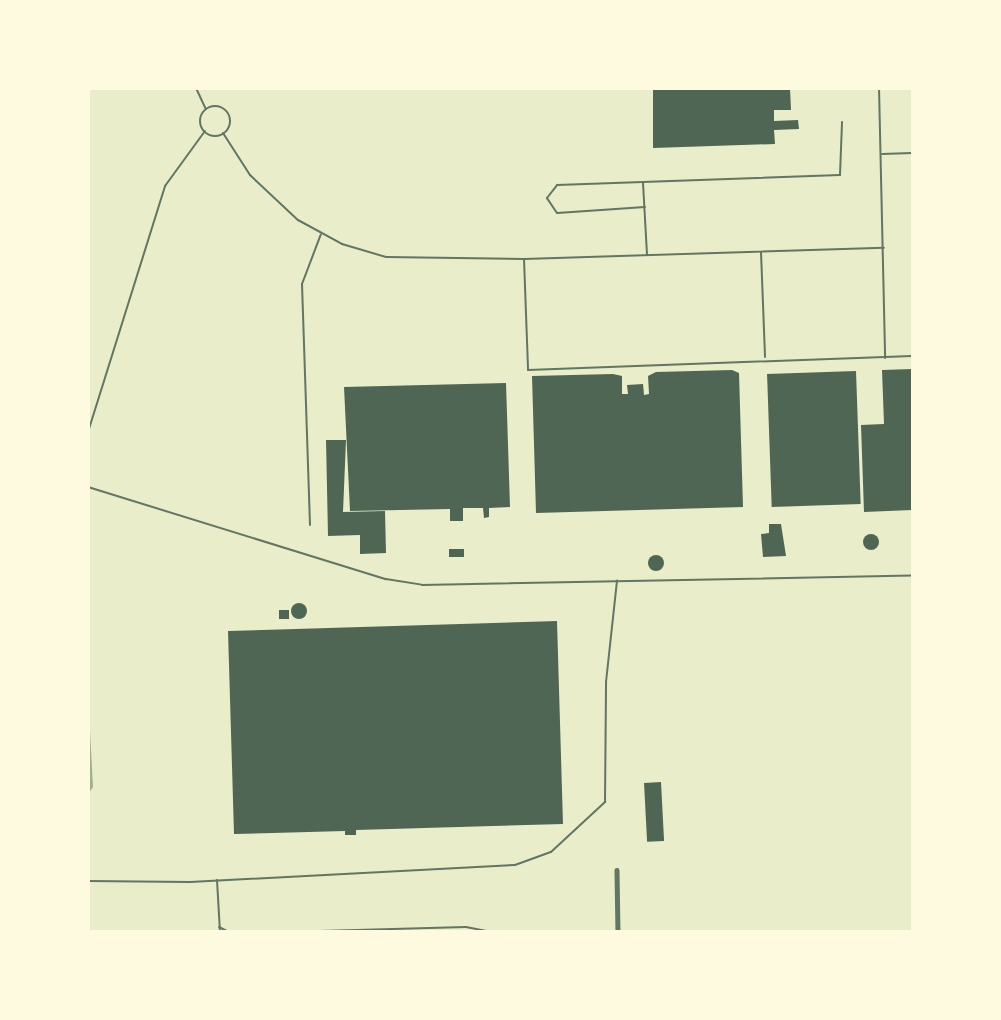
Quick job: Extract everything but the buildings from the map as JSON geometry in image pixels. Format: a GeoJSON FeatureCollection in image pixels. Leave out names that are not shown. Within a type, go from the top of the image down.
{"type":"FeatureCollection","features":[{"type":"Feature","properties":{"kind":"street"},"geometry":{"type":"LineString","coordinates":[[617,870],[618,932]]}},
{"type":"Feature","properties":{"kind":"lane"},"geometry":{"type":"LineString","coordinates":[[196,88],[206,109],[201,122],[205,131]]}},
{"type":"Feature","properties":{"kind":"lane"},"geometry":{"type":"LineString","coordinates":[[879,88],[885,358]]}},
{"type":"Feature","properties":{"kind":"lane"},"geometry":{"type":"LineString","coordinates":[[206,109],[215,106],[228,112],[229,126],[224,134]]}},
{"type":"Feature","properties":{"kind":"lane"},"geometry":{"type":"LineString","coordinates":[[645,207],[557,213],[548,198],[557,185],[840,175],[842,122]]}},
{"type":"Feature","properties":{"kind":"lane"},"geometry":{"type":"LineString","coordinates":[[205,131],[224,134],[250,176],[290,214],[321,234],[386,257],[524,259],[884,248]]}},
{"type":"Feature","properties":{"kind":"lane"},"geometry":{"type":"LineString","coordinates":[[88,432],[165,186],[205,131]]}},
{"type":"Feature","properties":{"kind":"lane"},"geometry":{"type":"LineString","coordinates":[[881,154],[912,153]]}},
{"type":"Feature","properties":{"kind":"lane"},"geometry":{"type":"LineString","coordinates":[[643,182],[646,255]]}},
{"type":"Feature","properties":{"kind":"lane"},"geometry":{"type":"LineString","coordinates":[[310,525],[302,284],[321,234]]}},
{"type":"Feature","properties":{"kind":"lane"},"geometry":{"type":"LineString","coordinates":[[762,252],[765,357]]}},
{"type":"Feature","properties":{"kind":"lane"},"geometry":{"type":"LineString","coordinates":[[524,259],[528,370],[765,357],[885,358],[912,356]]}},
{"type":"Feature","properties":{"kind":"lane"},"geometry":{"type":"LineString","coordinates":[[88,487],[386,579],[422,585],[912,576]]}},
{"type":"Feature","properties":{"kind":"lane"},"geometry":{"type":"LineString","coordinates":[[88,881],[217,880],[515,865],[551,852],[605,802],[606,682],[617,581]]}},
{"type":"Feature","properties":{"kind":"lane"},"geometry":{"type":"LineString","coordinates":[[217,880],[219,929],[229,932]]}},
{"type":"Feature","properties":{"kind":"lane"},"geometry":{"type":"LineString","coordinates":[[283,932],[466,927],[492,932]]}},
{"type":"Feature","properties":{"kind":"shaded area"},"geometry":{"type":"Polygon","coordinates":[[[88,693],[93,787],[89,793],[88,793],[88,693]]]}}]}
